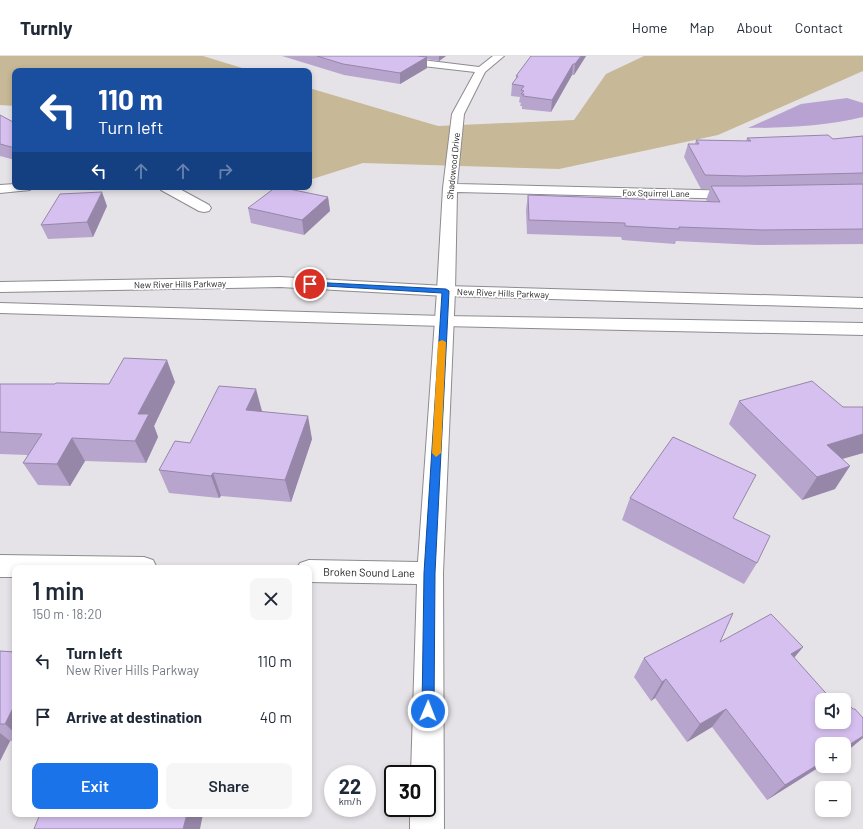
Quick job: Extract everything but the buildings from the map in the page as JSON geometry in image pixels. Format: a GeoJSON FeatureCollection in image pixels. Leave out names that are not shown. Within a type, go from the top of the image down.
{"type":"FeatureCollection","features":[{"type":"Feature","properties":{"kind":"street"},"geometry":{"type":"LineString","coordinates":[[391,56],[414,62],[481,70]]}},
{"type":"Feature","properties":{"kind":"street","name":"Shadowood Drive"},"geometry":{"type":"LineString","coordinates":[[428,765],[430,573],[443,321],[446,291],[450,188],[458,114],[481,70],[499,56]]}},
{"type":"Feature","properties":{"kind":"street"},"geometry":{"type":"LineString","coordinates":[[0,189],[12,188]]}},
{"type":"Feature","properties":{"kind":"street","name":"Fox Squirrel Lane"},"geometry":{"type":"LineString","coordinates":[[450,188],[754,195]]}},
{"type":"Feature","properties":{"kind":"street"},"geometry":{"type":"LineString","coordinates":[[171,190],[204,208]]}},
{"type":"Feature","properties":{"kind":"street","name":"New River Hills Parkway"},"geometry":{"type":"LineString","coordinates":[[0,287],[280,282],[446,291],[863,303]]}},
{"type":"Feature","properties":{"kind":"street"},"geometry":{"type":"LineString","coordinates":[[0,308],[443,321],[863,329]]}},
{"type":"Feature","properties":{"kind":"street"},"geometry":{"type":"LineString","coordinates":[[0,566],[12,566]]}},
{"type":"Feature","properties":{"kind":"street","name":"Broken Sound Lane"},"geometry":{"type":"LineString","coordinates":[[312,571],[430,573]]}},
{"type":"Feature","properties":{"kind":"street"},"geometry":{"type":"LineString","coordinates":[[427,817],[427,829]]}},
{"type":"Feature","properties":{"kind":"shaded area"},"geometry":{"type":"Polygon","coordinates":[[[0,56],[203,56],[242,68],[12,68],[12,106],[0,105],[0,56]]]}},
{"type":"Feature","properties":{"kind":"shaded area"},"geometry":{"type":"Polygon","coordinates":[[[644,56],[863,56],[863,71],[718,135],[559,169],[363,163],[312,179],[312,89],[438,126],[574,120],[606,74],[644,56]]]}},
{"type":"Feature","properties":{"kind":"shaded area"},"geometry":{"type":"Polygon","coordinates":[[[847,98],[863,103],[863,117],[835,123],[806,126],[748,128],[801,104],[847,98]]]}},
{"type":"Feature","properties":{"kind":"slow traffic"},"geometry":{"type":"LineString","coordinates":[[436,453],[442,342]]}},
{"type":"Feature","properties":{"kind":"route"},"geometry":{"type":"LineString","coordinates":[[310,284],[446,291],[443,321],[430,573],[428,711]]}}]}
